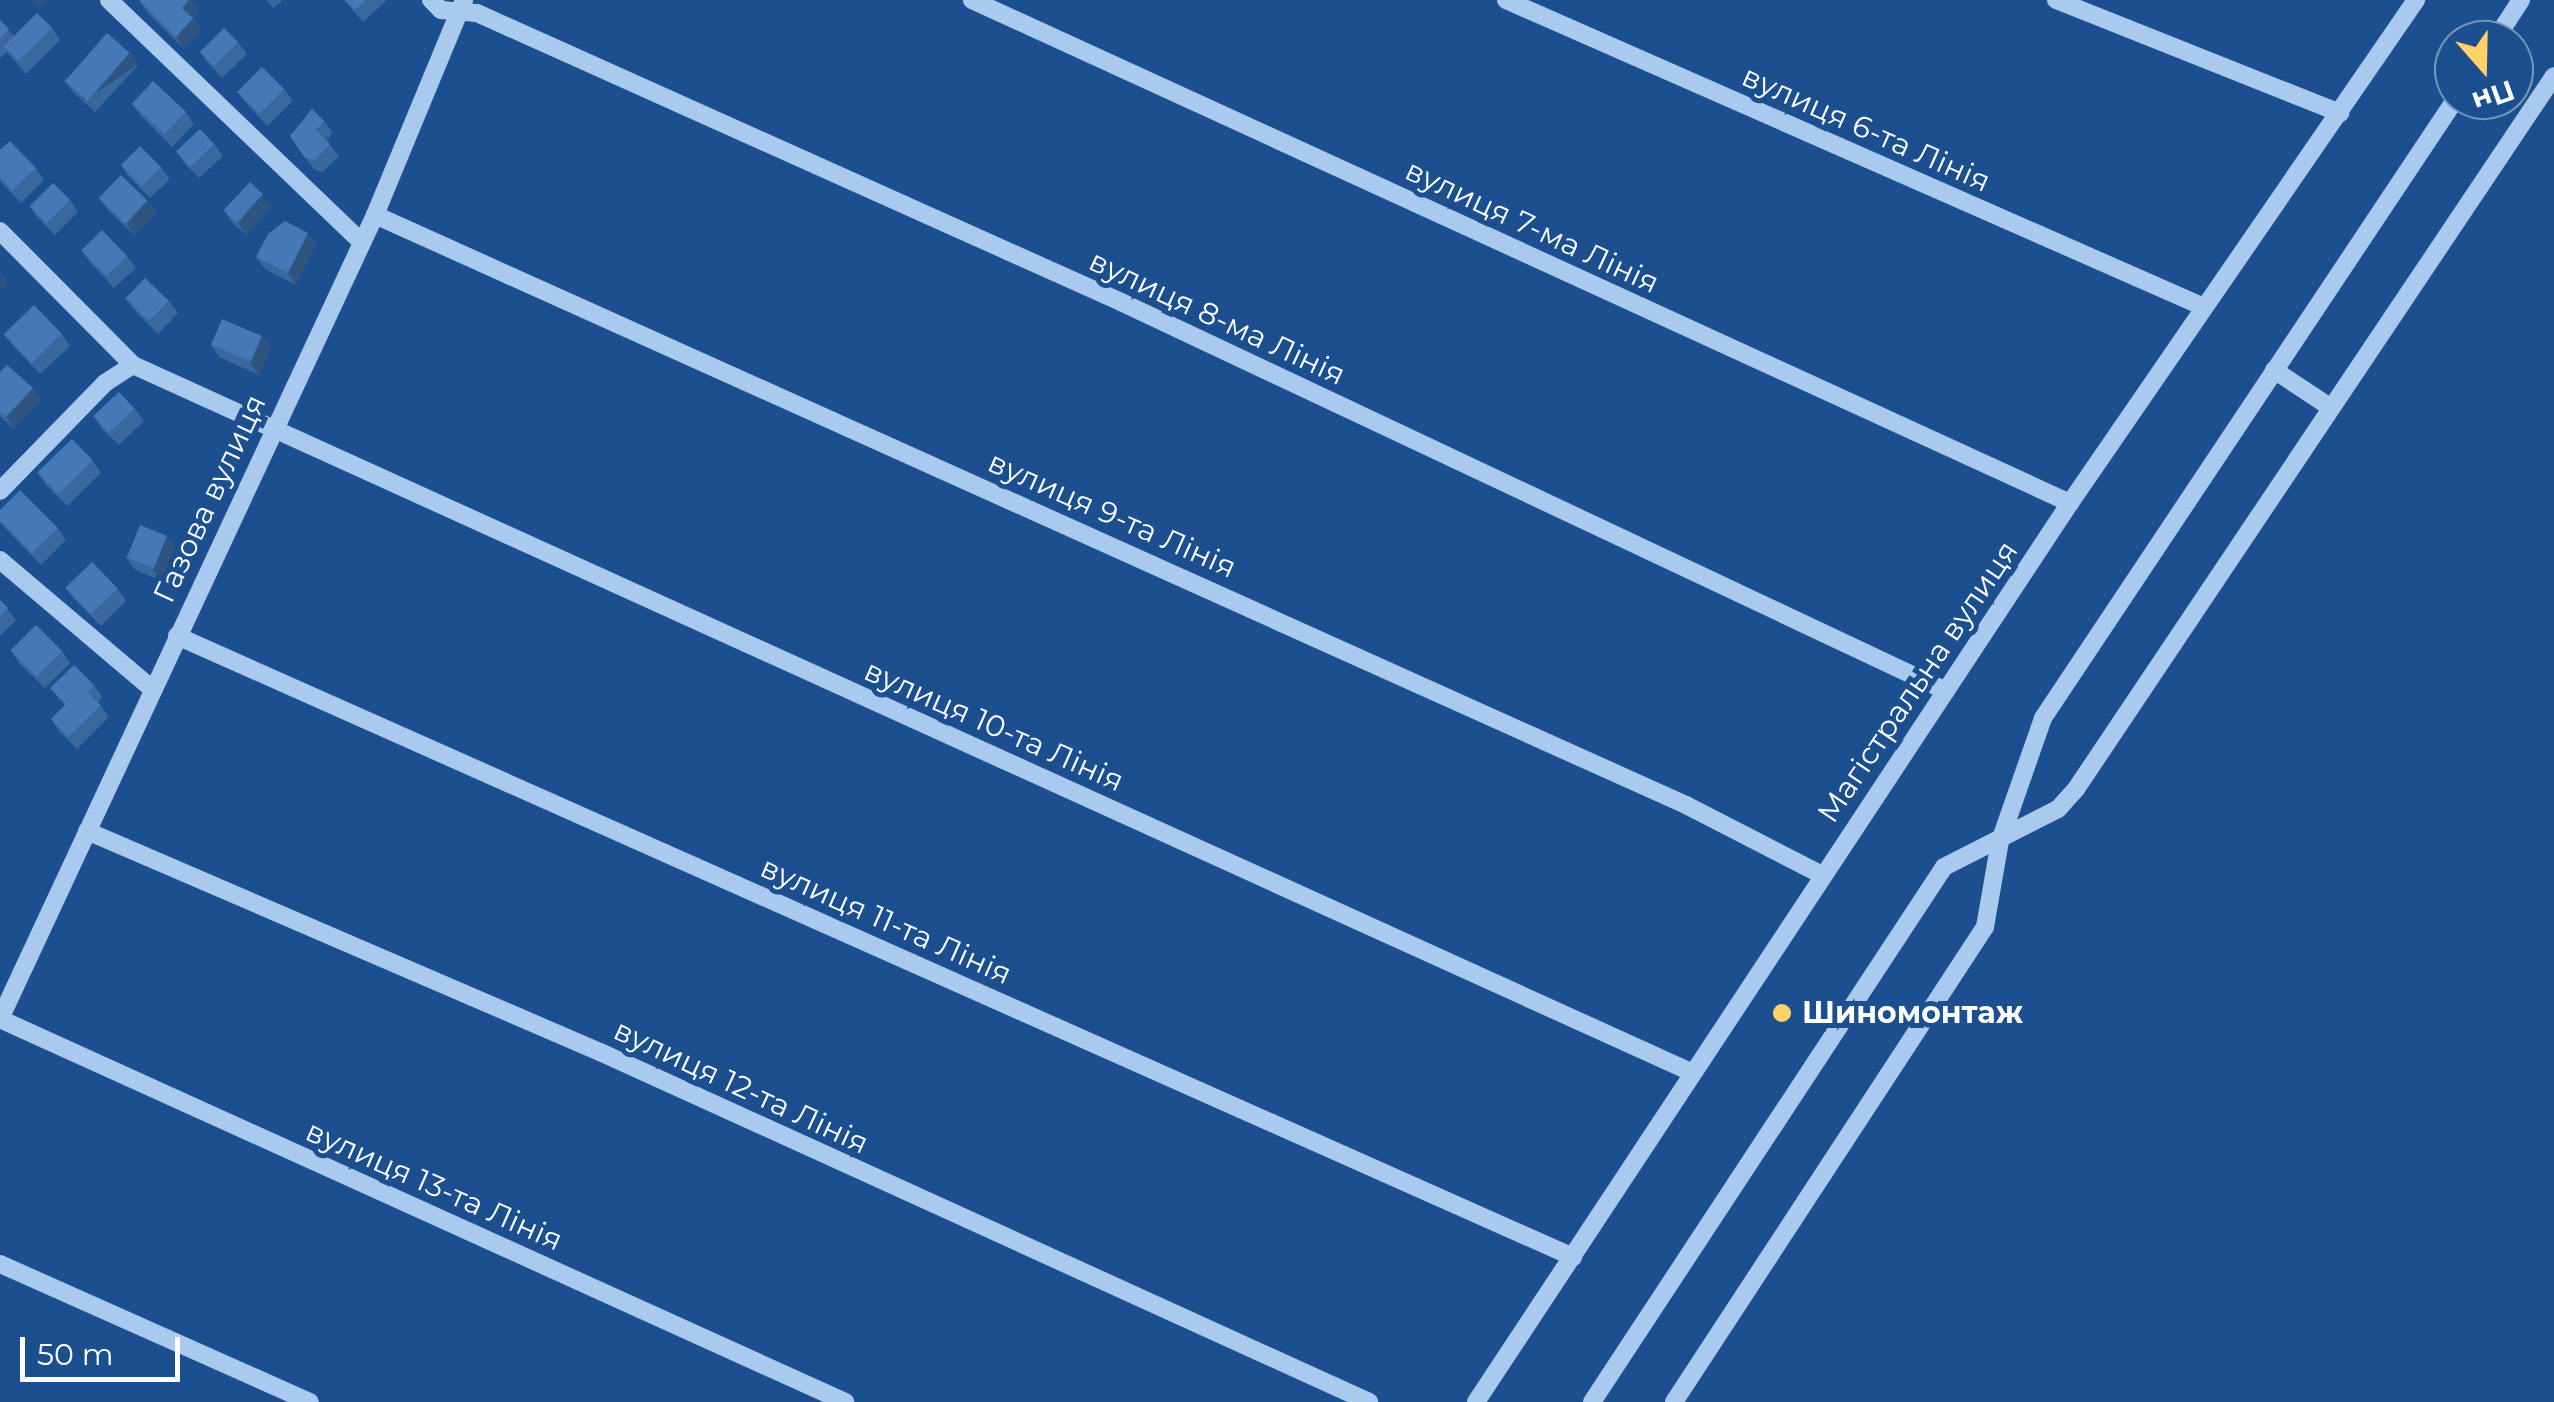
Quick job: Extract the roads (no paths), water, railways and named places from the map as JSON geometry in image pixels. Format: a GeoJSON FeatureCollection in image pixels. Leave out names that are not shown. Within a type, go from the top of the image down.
{"type":"FeatureCollection","features":[{"type":"Feature","properties":{"kind":"street"},"geometry":{"type":"LineString","coordinates":[[109,0],[360,240]]}},
{"type":"Feature","properties":{"kind":"street","name":"вулиця 8-ма Лінія"},"geometry":{"type":"LineString","coordinates":[[430,0],[477,13],[1120,302],[1946,691]]}},
{"type":"Feature","properties":{"kind":"street","name":"вулиця 7-ма Лінія"},"geometry":{"type":"LineString","coordinates":[[972,0],[2070,503]]}},
{"type":"Feature","properties":{"kind":"street","name":"вулиця 6-та Лінія"},"geometry":{"type":"LineString","coordinates":[[1506,0],[2204,308]]}},
{"type":"Feature","properties":{"kind":"street"},"geometry":{"type":"LineString","coordinates":[[2056,0],[2340,113]]}},
{"type":"Feature","properties":{"kind":"street","name":"Магістральна вулиця"},"geometry":{"type":"LineString","coordinates":[[1476,1402],[2070,503],[2416,0]]}},
{"type":"Feature","properties":{"kind":"street","name":"Газова вулиця"},"geometry":{"type":"LineString","coordinates":[[0,1019],[360,240],[375,215],[461,7]]}},
{"type":"Feature","properties":{"kind":"street"},"geometry":{"type":"LineString","coordinates":[[1592,1402],[1944,867],[2000,842],[2058,809],[2076,790],[2554,76]]}},
{"type":"Feature","properties":{"kind":"street"},"geometry":{"type":"LineString","coordinates":[[1674,1402],[1985,927],[2000,842],[2044,718],[2441,120]]}},
{"type":"Feature","properties":{"kind":"street","name":"вулиця 9-та Лінія"},"geometry":{"type":"LineString","coordinates":[[375,215],[1668,797],[1822,875]]}},
{"type":"Feature","properties":{"kind":"street"},"geometry":{"type":"LineString","coordinates":[[0,231],[134,365],[105,384],[0,491]]}},
{"type":"Feature","properties":{"kind":"street","name":"вулиця 10-та Лінія"},"geometry":{"type":"LineString","coordinates":[[134,365],[1693,1073]]}},
{"type":"Feature","properties":{"kind":"street"},"geometry":{"type":"LineString","coordinates":[[2274,370],[2330,406]]}},
{"type":"Feature","properties":{"kind":"street"},"geometry":{"type":"LineString","coordinates":[[0,560],[152,689]]}},
{"type":"Feature","properties":{"kind":"street","name":"вулиця 11-та Лінія"},"geometry":{"type":"LineString","coordinates":[[177,636],[1573,1257]]}},
{"type":"Feature","properties":{"kind":"street","name":"вулиця 12-та Лінія"},"geometry":{"type":"LineString","coordinates":[[87,831],[600,1052],[1369,1402]]}},
{"type":"Feature","properties":{"kind":"street","name":"вулиця 13-та Лінія"},"geometry":{"type":"LineString","coordinates":[[0,1019],[846,1402]]}},
{"type":"Feature","properties":{"kind":"street"},"geometry":{"type":"LineString","coordinates":[[0,1264],[310,1402]]}},
{"type":"Feature","properties":{"kind":"place","name":"Шиномонтаж"},"geometry":{"type":"Point","coordinates":[1782,1013]}}]}
